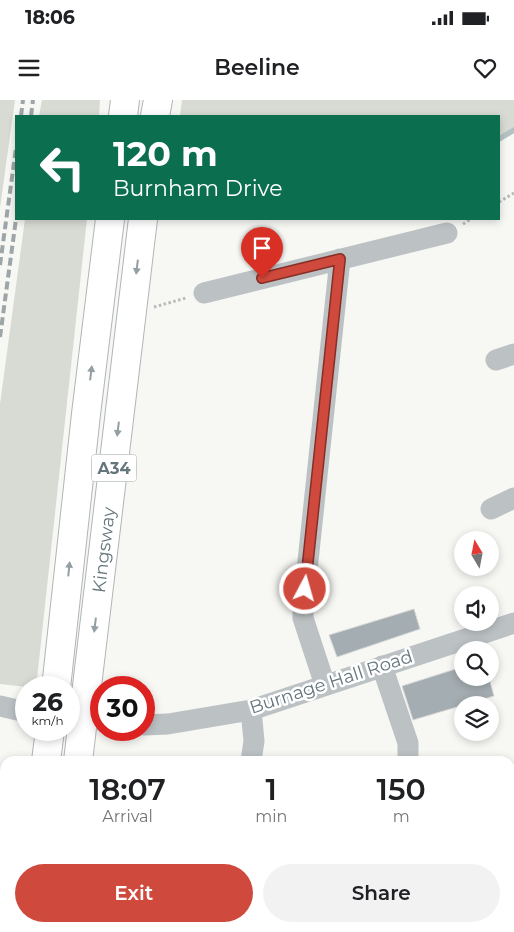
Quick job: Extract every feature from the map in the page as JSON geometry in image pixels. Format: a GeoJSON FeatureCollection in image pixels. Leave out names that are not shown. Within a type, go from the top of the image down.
{"type":"FeatureCollection","features":[{"type":"Feature","properties":{"kind":"highway"},"geometry":{"type":"LineString","coordinates":[[123,115],[125,100]]}},
{"type":"Feature","properties":{"kind":"highway"},"geometry":{"type":"LineString","coordinates":[[156,115],[158,100]]}},
{"type":"Feature","properties":{"kind":"highway","name":"Kingsway"},"geometry":{"type":"LineString","coordinates":[[57,676],[110,220]]}},
{"type":"Feature","properties":{"kind":"highway","name":"Kingsway"},"geometry":{"type":"LineString","coordinates":[[97,676],[132,313],[143,220]]}},
{"type":"Feature","properties":{"kind":"highway","name":"Kingsway"},"geometry":{"type":"LineString","coordinates":[[80,756],[90,727]]}},
{"type":"Feature","properties":{"kind":"highway"},"geometry":{"type":"LineString","coordinates":[[47,756],[49,741]]}},
{"type":"Feature","properties":{"kind":"street"},"geometry":{"type":"LineString","coordinates":[[204,293],[447,233]]}},
{"type":"Feature","properties":{"kind":"street"},"geometry":{"type":"LineString","coordinates":[[325,685],[303,618],[303,608],[340,259]]}},
{"type":"Feature","properties":{"kind":"street"},"geometry":{"type":"LineString","coordinates":[[491,508],[514,498]]}},
{"type":"Feature","properties":{"kind":"street","name":"Burnage Hall Road"},"geometry":{"type":"LineString","coordinates":[[155,725],[251,710],[514,623]]}},
{"type":"Feature","properties":{"kind":"street"},"geometry":{"type":"LineString","coordinates":[[382,666],[405,732],[408,743],[408,756]]}},
{"type":"Feature","properties":{"kind":"street"},"geometry":{"type":"LineString","coordinates":[[0,706],[15,709]]}},
{"type":"Feature","properties":{"kind":"street"},"geometry":{"type":"LineString","coordinates":[[251,710],[254,741],[252,756]]}},
{"type":"Feature","properties":{"kind":"path"},"geometry":{"type":"LineString","coordinates":[[500,201],[514,193]]}},
{"type":"Feature","properties":{"kind":"path"},"geometry":{"type":"LineString","coordinates":[[132,313],[204,293]]}},
{"type":"Feature","properties":{"kind":"shaded area"},"geometry":{"type":"Polygon","coordinates":[[[0,100],[15,100],[0,208],[0,100]]]}},
{"type":"Feature","properties":{"kind":"shaded area"},"geometry":{"type":"Polygon","coordinates":[[[42,100],[100,100],[99,115],[39,115],[42,100]]]}},
{"type":"Feature","properties":{"kind":"shaded area"},"geometry":{"type":"Polygon","coordinates":[[[182,100],[514,100],[514,130],[500,138],[500,115],[180,115],[182,100]]]}},
{"type":"Feature","properties":{"kind":"shaded area"},"geometry":{"type":"Polygon","coordinates":[[[25,220],[87,220],[37,676],[15,676],[15,686],[0,684],[0,404],[25,220]]]}},
{"type":"Feature","properties":{"kind":"building"},"geometry":{"type":"Polygon","coordinates":[[[414,609],[420,629],[337,657],[329,635],[414,609]]]}},
{"type":"Feature","properties":{"kind":"building"},"geometry":{"type":"Polygon","coordinates":[[[454,670],[454,686],[491,686],[494,696],[454,696],[454,708],[413,720],[402,686],[454,670]]]}},
{"type":"Feature","properties":{"kind":"waterway"},"geometry":{"type":"LineString","coordinates":[[500,138],[514,130]]}},
{"type":"Feature","properties":{"kind":"railway"},"geometry":{"type":"LineString","coordinates":[[21,115],[23,100]]}},
{"type":"Feature","properties":{"kind":"railway"},"geometry":{"type":"LineString","coordinates":[[31,115],[33,100]]}},
{"type":"Feature","properties":{"kind":"railway"},"geometry":{"type":"LineString","coordinates":[[0,265],[15,155]]}},
{"type":"Feature","properties":{"kind":"railway"},"geometry":{"type":"LineString","coordinates":[[0,337],[16,220]]}},
{"type":"Feature","properties":{"kind":"route"},"geometry":{"type":"LineString","coordinates":[[262,278],[340,259],[305,589]]}}]}
